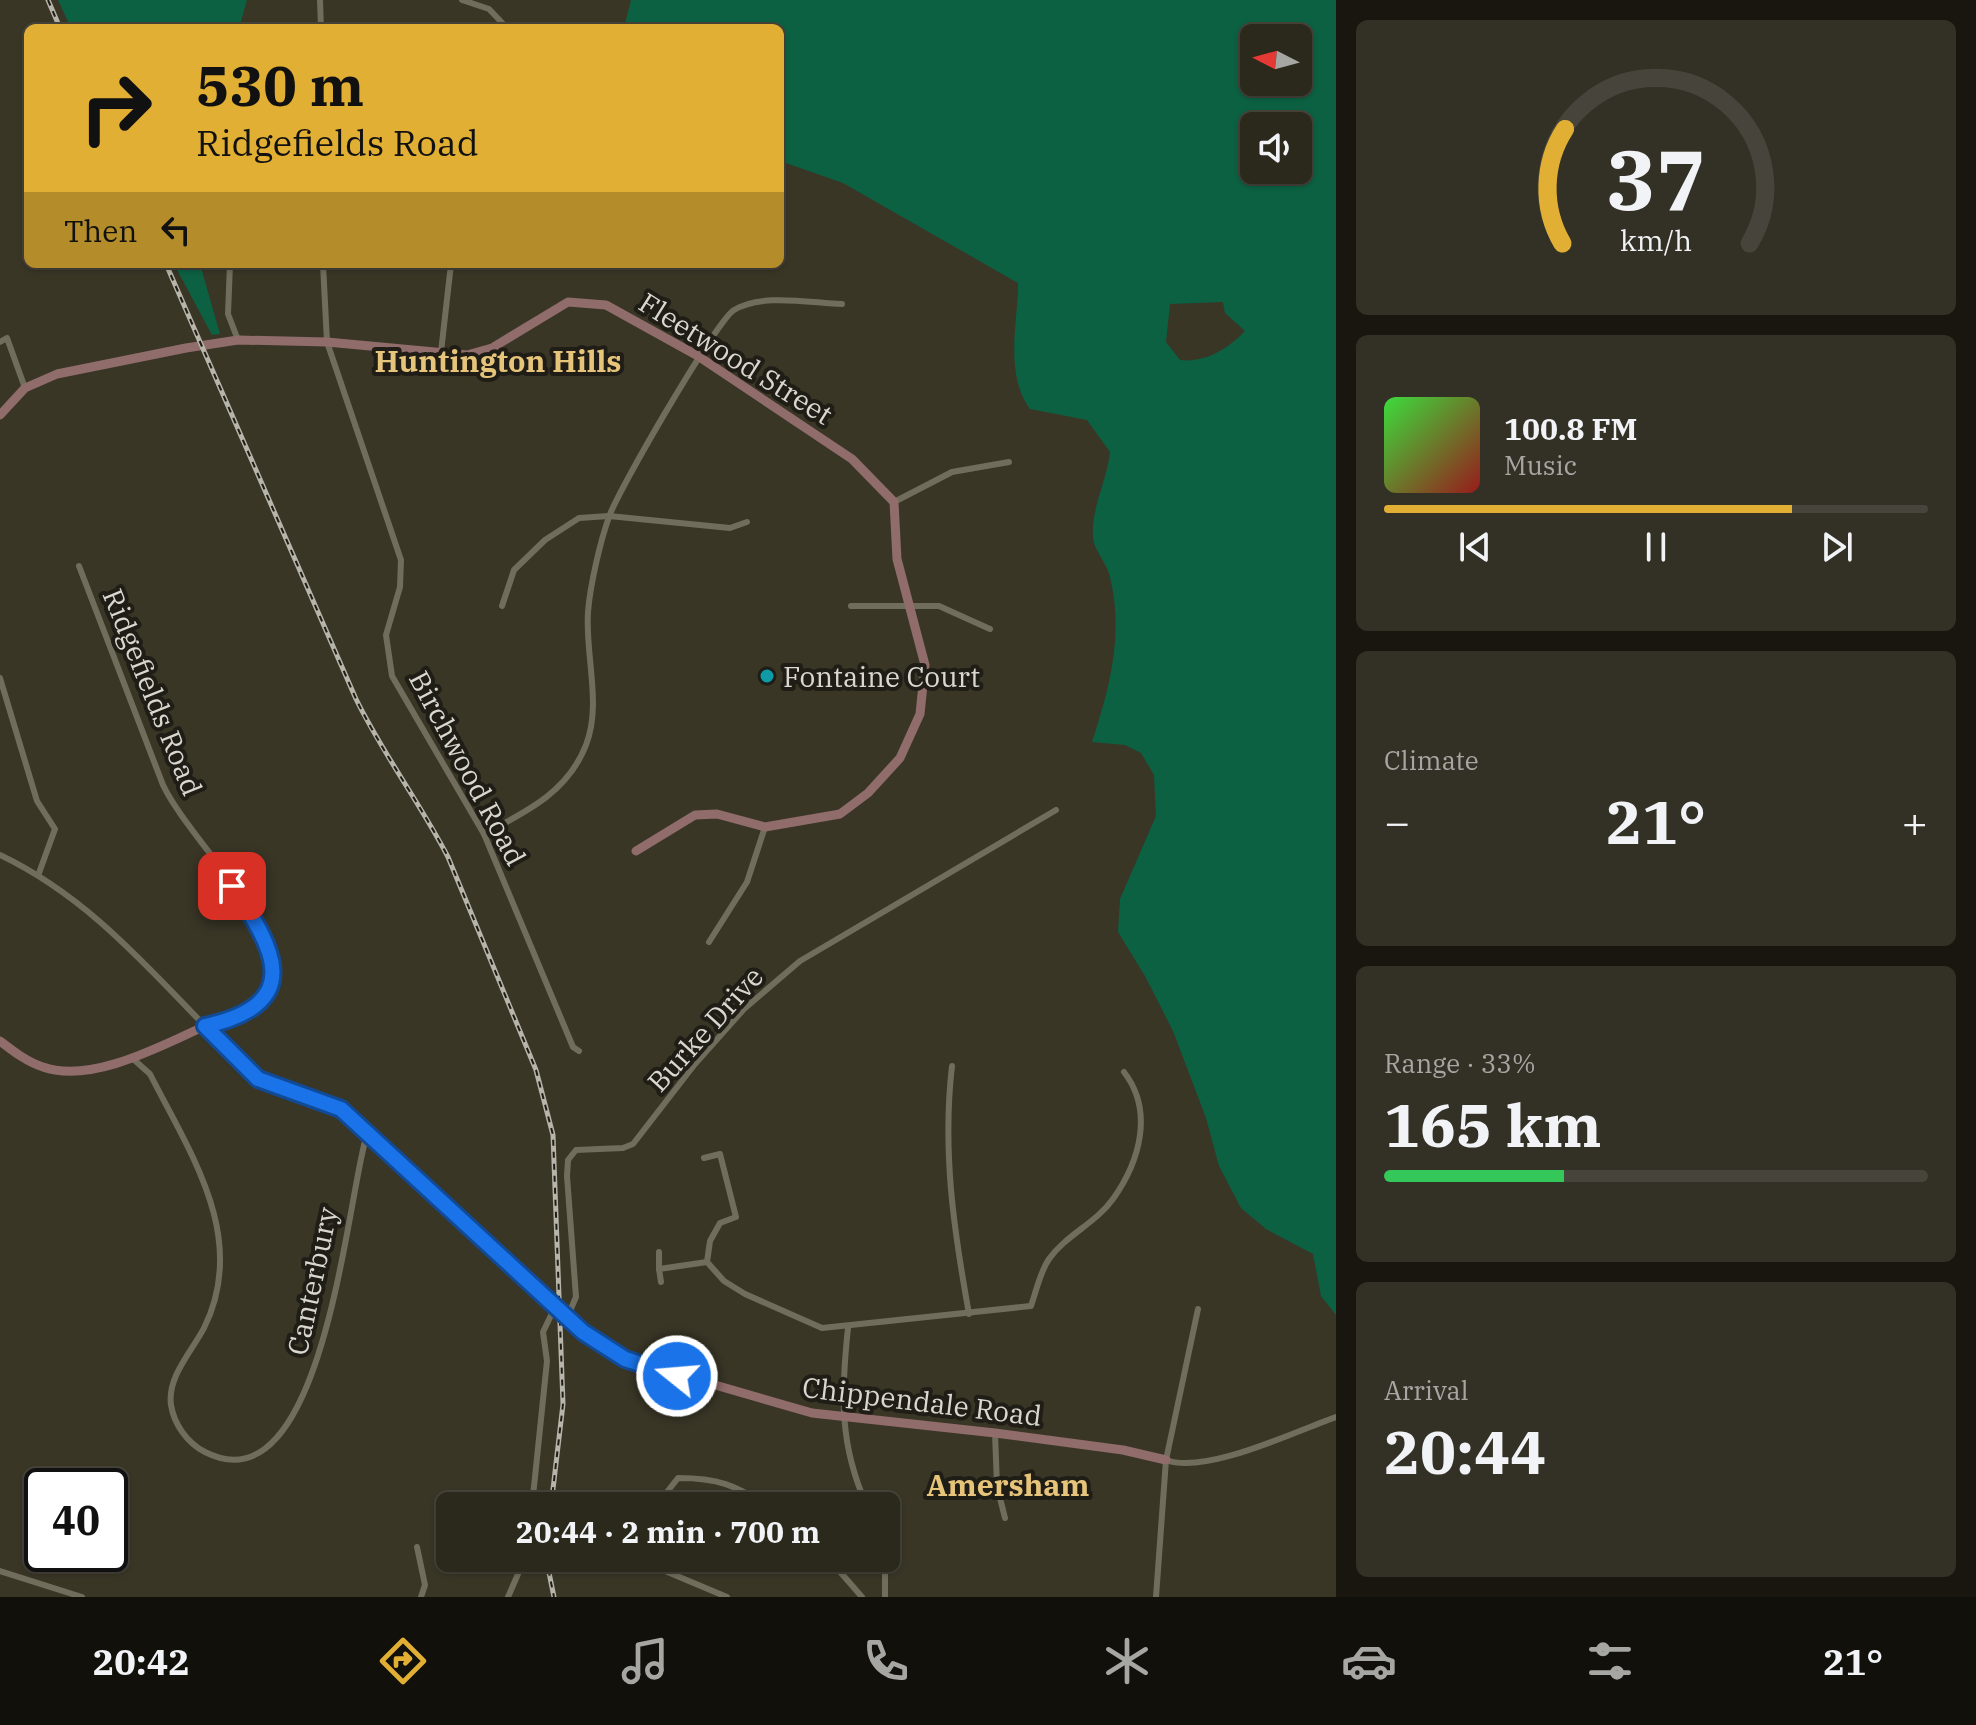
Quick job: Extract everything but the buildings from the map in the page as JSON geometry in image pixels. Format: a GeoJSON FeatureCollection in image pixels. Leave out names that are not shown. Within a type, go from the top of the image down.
{"type":"FeatureCollection","features":[{"type":"Feature","properties":{"kind":"street"},"geometry":{"type":"LineString","coordinates":[[320,0],[321,24]]}},
{"type":"Feature","properties":{"kind":"street"},"geometry":{"type":"LineString","coordinates":[[462,0],[489,9],[503,24]]}},
{"type":"Feature","properties":{"kind":"street"},"geometry":{"type":"LineString","coordinates":[[230,268],[228,314],[238,340]]}},
{"type":"Feature","properties":{"kind":"street","name":"Birchwood Road"},"geometry":{"type":"LineString","coordinates":[[323,268],[327,342],[401,560],[400,587],[386,635],[392,676],[484,834],[573,1047],[579,1051]]}},
{"type":"Feature","properties":{"kind":"street"},"geometry":{"type":"LineString","coordinates":[[441,352],[451,268]]}},
{"type":"Feature","properties":{"kind":"street","name":"Fleetwood Street"},"geometry":{"type":"LineString","coordinates":[[0,415],[25,388],[57,374],[186,348],[238,340],[327,342],[467,355],[492,348],[568,302],[612,306],[698,356],[852,459],[894,502]]}},
{"type":"Feature","properties":{"kind":"street"},"geometry":{"type":"LineString","coordinates":[[484,834],[539,806],[574,771],[588,742],[592,707],[588,611],[609,516],[698,356],[731,311],[753,302],[842,304]]}},
{"type":"Feature","properties":{"kind":"street"},"geometry":{"type":"LineString","coordinates":[[0,342],[7,338],[25,388]]}},
{"type":"Feature","properties":{"kind":"street"},"geometry":{"type":"LineString","coordinates":[[636,851],[695,815],[717,814],[765,827],[840,814],[868,793],[900,758],[920,714],[925,665],[912,605],[897,559],[894,502],[952,472],[1009,462]]}},
{"type":"Feature","properties":{"kind":"street"},"geometry":{"type":"LineString","coordinates":[[502,606],[514,570],[545,540],[579,518],[609,516],[730,528],[747,522]]}},
{"type":"Feature","properties":{"kind":"street","name":"Ridgefields Road"},"geometry":{"type":"LineString","coordinates":[[1,1043],[43,1067],[65,1071],[132,1058],[259,1003],[272,984],[273,959],[249,911],[171,800],[79,566]]}},
{"type":"Feature","properties":{"kind":"street"},"geometry":{"type":"LineString","coordinates":[[851,606],[939,606],[990,629]]}},
{"type":"Feature","properties":{"kind":"street"},"geometry":{"type":"LineString","coordinates":[[0,678],[37,801],[55,829],[39,873]]}},
{"type":"Feature","properties":{"kind":"street","name":"Burke Drive"},"geometry":{"type":"LineString","coordinates":[[567,1318],[576,1297],[567,1176],[568,1160],[576,1150],[623,1148],[633,1144],[695,1064],[744,1009],[800,961],[1056,810]]}},
{"type":"Feature","properties":{"kind":"street"},"geometry":{"type":"LineString","coordinates":[[709,942],[747,882],[765,827]]}},
{"type":"Feature","properties":{"kind":"street","name":"Chippendale Road"},"geometry":{"type":"LineString","coordinates":[[0,855],[39,873],[111,929],[258,1079],[341,1109],[554,1309],[605,1348],[648,1368],[841,1418],[995,1433],[1123,1450],[1166,1460]]}},
{"type":"Feature","properties":{"kind":"street","name":"Canterbury"},"geometry":{"type":"LineString","coordinates":[[132,1058],[150,1074],[216,1213],[220,1243],[216,1294],[205,1326],[178,1372],[171,1403],[184,1436],[214,1456],[235,1459],[260,1452],[291,1417],[313,1377],[367,1133]]}},
{"type":"Feature","properties":{"kind":"street"},"geometry":{"type":"LineString","coordinates":[[952,1066],[947,1112],[947,1169],[969,1314]]}},
{"type":"Feature","properties":{"kind":"street"},"geometry":{"type":"LineString","coordinates":[[704,1158],[720,1154],[736,1217],[720,1223],[710,1241],[707,1262],[724,1281],[785,1314],[817,1326],[848,1328],[1031,1306],[1048,1260],[1112,1200],[1136,1153],[1143,1118],[1134,1087],[1124,1072]]}},
{"type":"Feature","properties":{"kind":"street"},"geometry":{"type":"LineString","coordinates":[[659,1252],[661,1282]]}},
{"type":"Feature","properties":{"kind":"street"},"geometry":{"type":"LineString","coordinates":[[659,1269],[707,1262]]}},
{"type":"Feature","properties":{"kind":"street"},"geometry":{"type":"LineString","coordinates":[[533,1492],[547,1361],[543,1332],[554,1309]]}},
{"type":"Feature","properties":{"kind":"street"},"geometry":{"type":"LineString","coordinates":[[1156,1597],[1166,1460],[1198,1309]]}},
{"type":"Feature","properties":{"kind":"street"},"geometry":{"type":"LineString","coordinates":[[848,1328],[841,1418],[862,1492]]}},
{"type":"Feature","properties":{"kind":"street"},"geometry":{"type":"LineString","coordinates":[[1166,1460],[1180,1465],[1205,1461],[1336,1417]]}},
{"type":"Feature","properties":{"kind":"street"},"geometry":{"type":"LineString","coordinates":[[995,1433],[997,1486],[1005,1518]]}},
{"type":"Feature","properties":{"kind":"street"},"geometry":{"type":"LineString","coordinates":[[667,1492],[678,1478],[706,1478],[735,1485],[746,1492]]}},
{"type":"Feature","properties":{"kind":"street"},"geometry":{"type":"LineString","coordinates":[[417,1547],[425,1585],[421,1597]]}},
{"type":"Feature","properties":{"kind":"street"},"geometry":{"type":"LineString","coordinates":[[0,1571],[82,1597]]}},
{"type":"Feature","properties":{"kind":"street"},"geometry":{"type":"LineString","coordinates":[[508,1597],[519,1572]]}},
{"type":"Feature","properties":{"kind":"street"},"geometry":{"type":"LineString","coordinates":[[668,1572],[727,1597]]}},
{"type":"Feature","properties":{"kind":"street"},"geometry":{"type":"LineString","coordinates":[[840,1572],[862,1597]]}},
{"type":"Feature","properties":{"kind":"street"},"geometry":{"type":"LineString","coordinates":[[885,1572],[885,1597]]}},
{"type":"Feature","properties":{"kind":"green space"},"geometry":{"type":"Polygon","coordinates":[[[58,0],[247,0],[240,24],[69,24],[58,0]]]}},
{"type":"Feature","properties":{"kind":"green space"},"geometry":{"type":"Polygon","coordinates":[[[631,0],[1336,0],[1336,1315],[1321,1296],[1313,1254],[1266,1229],[1241,1208],[1219,1166],[1206,1118],[1173,1031],[1118,932],[1120,899],[1156,816],[1154,775],[1141,753],[1125,745],[1092,742],[1109,681],[1115,640],[1116,619],[1110,577],[1093,537],[1094,516],[1110,452],[1087,420],[1030,409],[1022,395],[1017,380],[1014,348],[1018,283],[843,183],[784,162],[784,24],[625,24],[631,0]],[[1223,302],[1170,304],[1166,342],[1180,360],[1198,359],[1216,353],[1245,331],[1225,313],[1223,302]]]}},
{"type":"Feature","properties":{"kind":"green space"},"geometry":{"type":"Polygon","coordinates":[[[176,268],[201,268],[220,334],[212,335],[176,268]]]}},
{"type":"Feature","properties":{"kind":"railway"},"geometry":{"type":"LineString","coordinates":[[48,0],[58,24]]}},
{"type":"Feature","properties":{"kind":"railway"},"geometry":{"type":"LineString","coordinates":[[168,268],[356,699],[448,857],[536,1070],[553,1135],[563,1404],[553,1492]]}},
{"type":"Feature","properties":{"kind":"railway"},"geometry":{"type":"LineString","coordinates":[[549,1572],[554,1597]]}},
{"type":"Feature","properties":{"kind":"place","name":"Fontaine Court"},"geometry":{"type":"Point","coordinates":[767,676]}},
{"type":"Feature","properties":{"kind":"district","name":"Huntington Hills"},"geometry":{"type":"Point","coordinates":[498,360]}},
{"type":"Feature","properties":{"kind":"district","name":"Amersham"},"geometry":{"type":"Point","coordinates":[1008,1484]}},
{"type":"Feature","properties":{"kind":"route"},"geometry":{"type":"LineString","coordinates":[[232,886],[269,946],[273,959],[272,984],[259,1003],[219,1023],[205,1026],[258,1079],[341,1109],[554,1309],[583,1332],[625,1359],[677,1376]]}}]}
